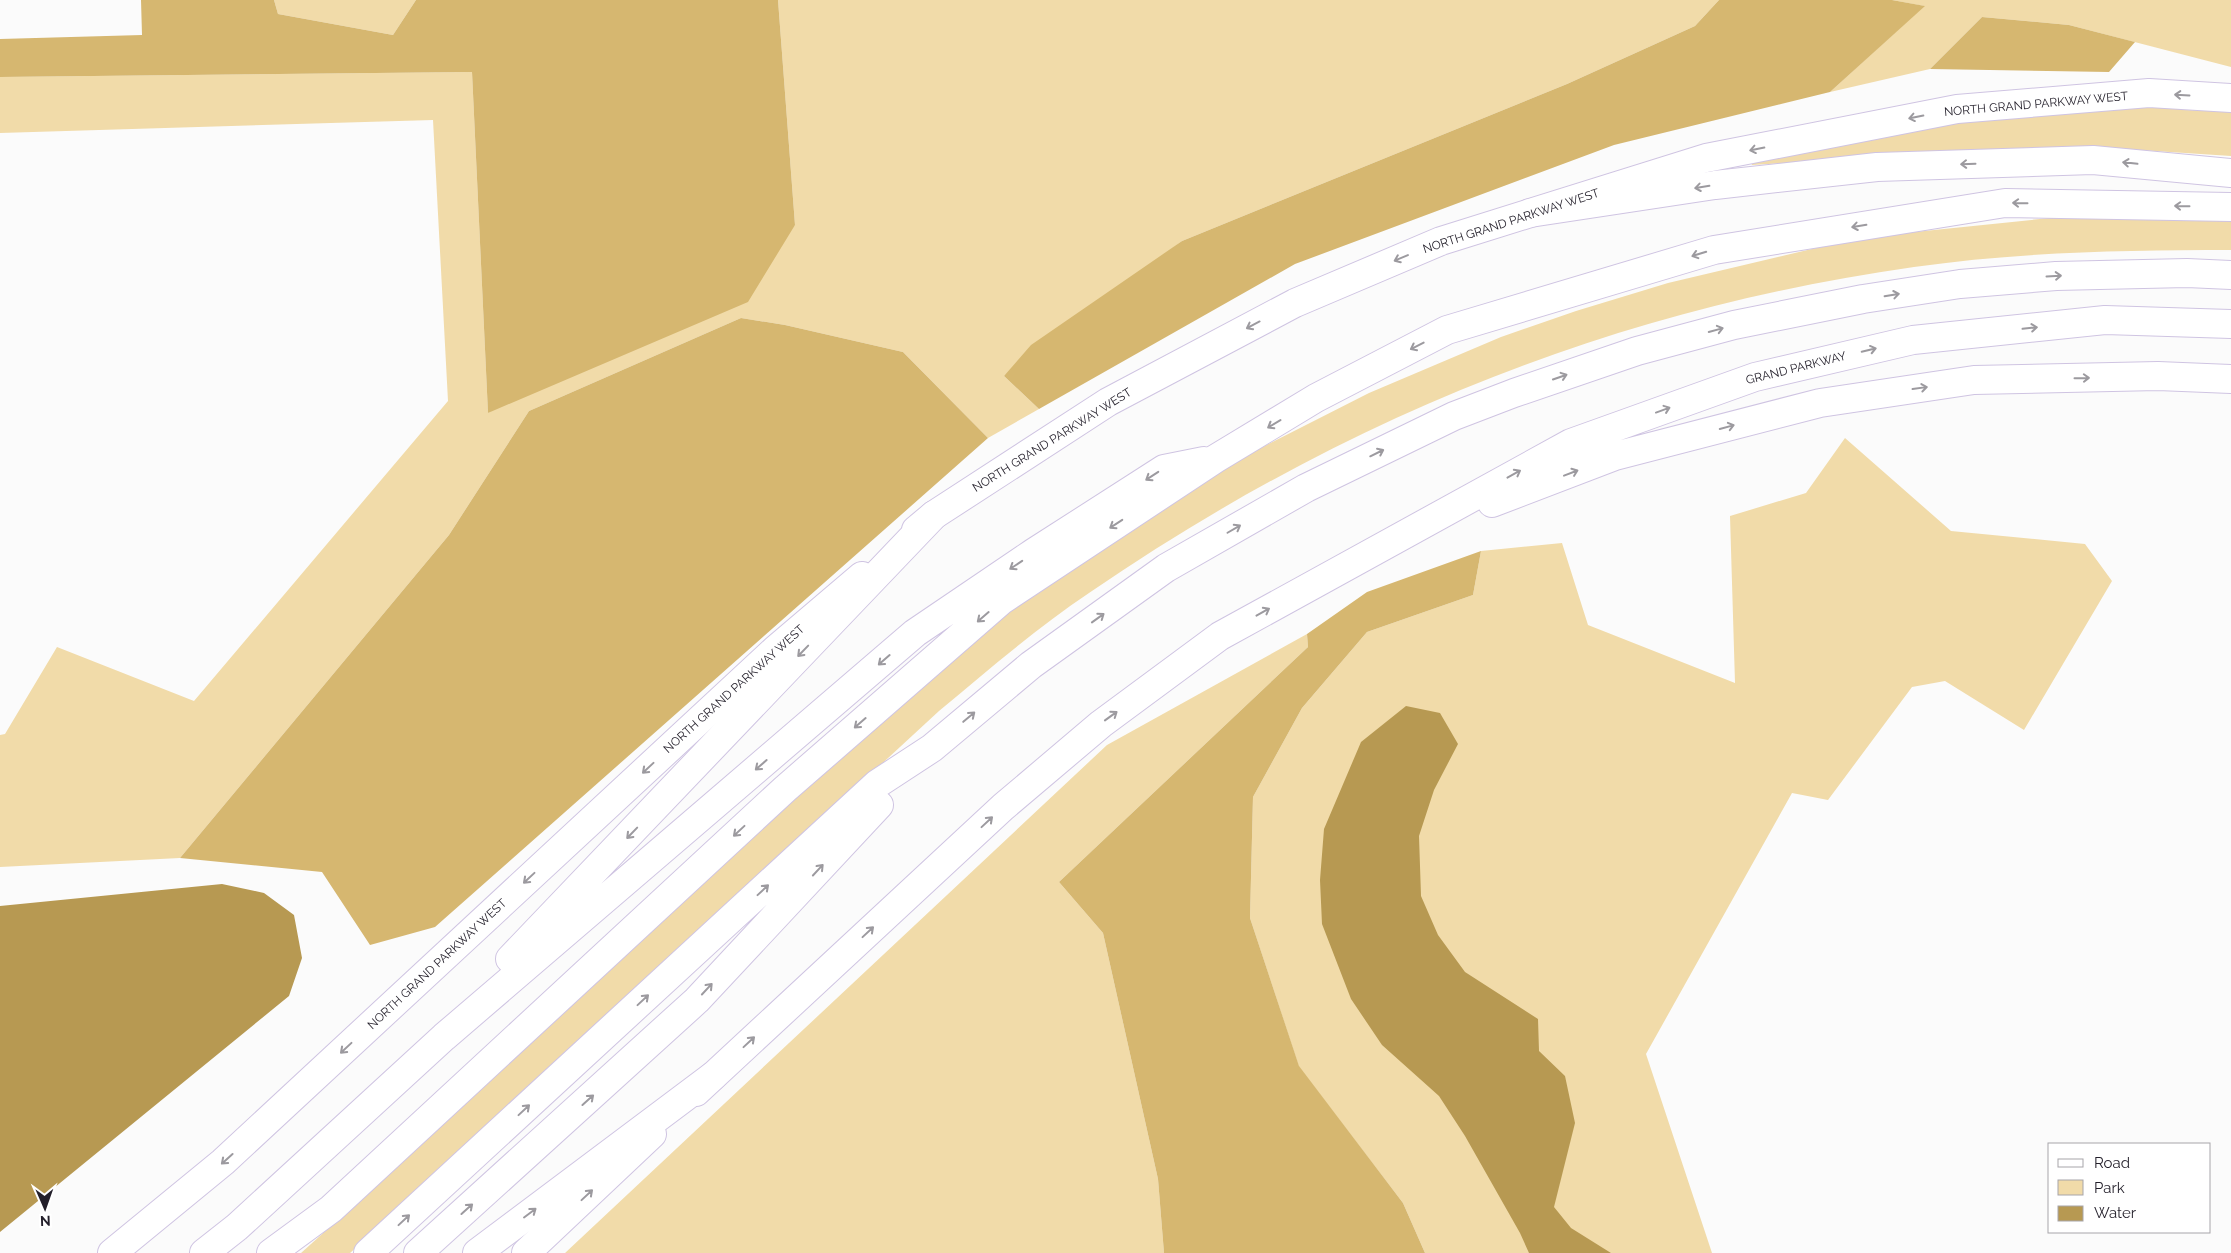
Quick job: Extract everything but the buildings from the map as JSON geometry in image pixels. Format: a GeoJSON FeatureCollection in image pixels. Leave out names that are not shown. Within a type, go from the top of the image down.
{"type":"FeatureCollection","features":[{"type":"Feature","properties":{"kind":"main road","name":"NORTH GRAND PARKWAY WEST"},"geometry":{"type":"LineString","coordinates":[[112,1253],[223,1162],[775,650],[934,515],[1108,402],[1295,303],[1441,241],[1706,158],[1957,109],[2148,93],[2231,98]]}},
{"type":"Feature","properties":{"kind":"main road"},"geometry":{"type":"LineString","coordinates":[[1530,214],[1715,185],[1877,167],[2093,160],[2231,173]]}},
{"type":"Feature","properties":{"kind":"main road"},"geometry":{"type":"LineString","coordinates":[[271,1253],[331,1209],[785,789],[1002,600],[1215,459],[1316,398],[1447,330],[1714,250],[2005,202],[2231,207]]}},
{"type":"Feature","properties":{"kind":"main road"},"geometry":{"type":"LineString","coordinates":[[368,1253],[877,784],[932,748],[1031,665],[1166,568],[1306,488],[1454,416],[1514,393],[1637,351],[1724,328],[1872,298],[1960,284],[2056,276],[2187,273],[2231,275]]}},
{"type":"Feature","properties":{"kind":"main road","name":"GRAND PARKWAY"},"geometry":{"type":"LineString","coordinates":[[1395,540],[1571,443],[1755,377],[1913,340],[2105,320],[2231,324]]}},
{"type":"Feature","properties":{"kind":"main road"},"geometry":{"type":"LineString","coordinates":[[526,1253],[713,1076],[1003,807],[1101,724],[1220,636],[1395,540],[1615,456],[1820,403],[1974,380],[2158,376],[2231,379]]}},
{"type":"Feature","properties":{"kind":"main road"},"geometry":{"type":"LineString","coordinates":[[204,1253],[237,1226],[444,1037],[915,633],[1033,553],[1164,469],[1215,459]]}},
{"type":"Feature","properties":{"kind":"main road"},"geometry":{"type":"LineString","coordinates":[[444,1037],[497,973],[934,515]]}},
{"type":"Feature","properties":{"kind":"main road"},"geometry":{"type":"LineString","coordinates":[[418,1253],[697,1000],[932,748]]}},
{"type":"Feature","properties":{"kind":"main road"},"geometry":{"type":"LineString","coordinates":[[477,1253],[713,1076]]}},
{"type":"Feature","properties":{"kind":"green space"},"geometry":{"type":"Polygon","coordinates":[[[274,0],[416,0],[393,35],[278,14],[274,0]]]}},
{"type":"Feature","properties":{"kind":"green space"},"geometry":{"type":"Polygon","coordinates":[[[778,0],[1719,0],[1695,26],[1567,84],[1182,241],[1004,376],[1039,409],[988,438],[903,352],[785,325],[741,318],[529,411],[449,535],[180,858],[0,867],[0,735],[5,734],[57,647],[194,701],[448,401],[433,120],[0,133],[0,77],[472,72],[488,413],[795,225],[778,0]]]}},
{"type":"Feature","properties":{"kind":"green space"},"geometry":{"type":"Polygon","coordinates":[[[1892,0],[2231,0],[2231,67],[2069,25],[1982,17],[1930,69],[1830,92],[1924,6],[1892,0]]]}},
{"type":"Feature","properties":{"kind":"green space"},"geometry":{"type":"Polygon","coordinates":[[[2181,107],[2183,110],[2231,111],[2231,156],[2109,148],[1901,156],[1752,165],[1751,162],[1954,123],[2097,109],[2181,107]]]}},
{"type":"Feature","properties":{"kind":"green space"},"geometry":{"type":"Polygon","coordinates":[[[2126,215],[2231,215],[2231,250],[2072,253],[1993,258],[1914,267],[1802,286],[1693,312],[1586,343],[1482,381],[1381,425],[1282,475],[1184,531],[1089,593],[976,680],[939,711],[350,1253],[301,1253],[400,1164],[907,695],[1019,603],[1245,456],[1369,393],[1501,337],[1576,311],[1668,283],[1816,248],[1905,233],[2050,218],[2126,215]]]}},
{"type":"Feature","properties":{"kind":"green space"},"geometry":{"type":"Polygon","coordinates":[[[1845,438],[1951,531],[2085,544],[2112,581],[2024,730],[1945,681],[1912,687],[1828,800],[1792,793],[1646,1054],[1712,1253],[1425,1253],[1403,1203],[1299,1067],[1250,918],[1253,797],[1302,708],[1367,632],[1473,595],[1481,551],[1562,543],[1588,625],[1735,683],[1730,516],[1806,493],[1845,438]]]}},
{"type":"Feature","properties":{"kind":"green space"},"geometry":{"type":"Polygon","coordinates":[[[1307,634],[1308,647],[1059,882],[1103,933],[1158,1179],[1164,1253],[565,1253],[1107,745],[1307,634]]]}},
{"type":"Feature","properties":{"kind":"shaded area"},"geometry":{"type":"Polygon","coordinates":[[[141,0],[274,0],[278,14],[393,35],[416,0],[778,0],[795,225],[748,302],[488,413],[472,72],[0,77],[0,39],[142,35],[141,0]]]}},
{"type":"Feature","properties":{"kind":"shaded area"},"geometry":{"type":"Polygon","coordinates":[[[1719,0],[1892,0],[1925,6],[1830,92],[1614,145],[1295,264],[1039,409],[1004,376],[1031,345],[1182,241],[1567,84],[1695,26],[1719,0]]]}},
{"type":"Feature","properties":{"kind":"shaded area"},"geometry":{"type":"Polygon","coordinates":[[[1982,17],[2069,25],[2135,42],[2109,72],[1930,69],[1982,17]]]}},
{"type":"Feature","properties":{"kind":"shaded area"},"geometry":{"type":"Polygon","coordinates":[[[741,318],[785,325],[903,352],[988,438],[435,927],[370,945],[322,872],[180,858],[449,535],[529,411],[741,318]]]}},
{"type":"Feature","properties":{"kind":"shaded area"},"geometry":{"type":"Polygon","coordinates":[[[1481,551],[1473,595],[1367,632],[1302,708],[1253,797],[1250,918],[1299,1066],[1403,1203],[1425,1253],[1164,1253],[1158,1179],[1103,933],[1059,882],[1308,647],[1307,634],[1367,592],[1481,551]]]}},
{"type":"Feature","properties":{"kind":"water"},"geometry":{"type":"Polygon","coordinates":[[[1406,706],[1440,713],[1458,744],[1434,790],[1419,836],[1421,896],[1438,935],[1465,972],[1538,1019],[1539,1051],[1565,1076],[1575,1123],[1554,1207],[1571,1228],[1611,1253],[1529,1253],[1520,1233],[1465,1136],[1439,1096],[1382,1045],[1351,999],[1322,924],[1320,880],[1324,829],[1361,742],[1406,706]]]}},
{"type":"Feature","properties":{"kind":"water"},"geometry":{"type":"Polygon","coordinates":[[[222,884],[264,893],[294,915],[302,958],[289,996],[0,1232],[0,906],[222,884]]]}}]}
